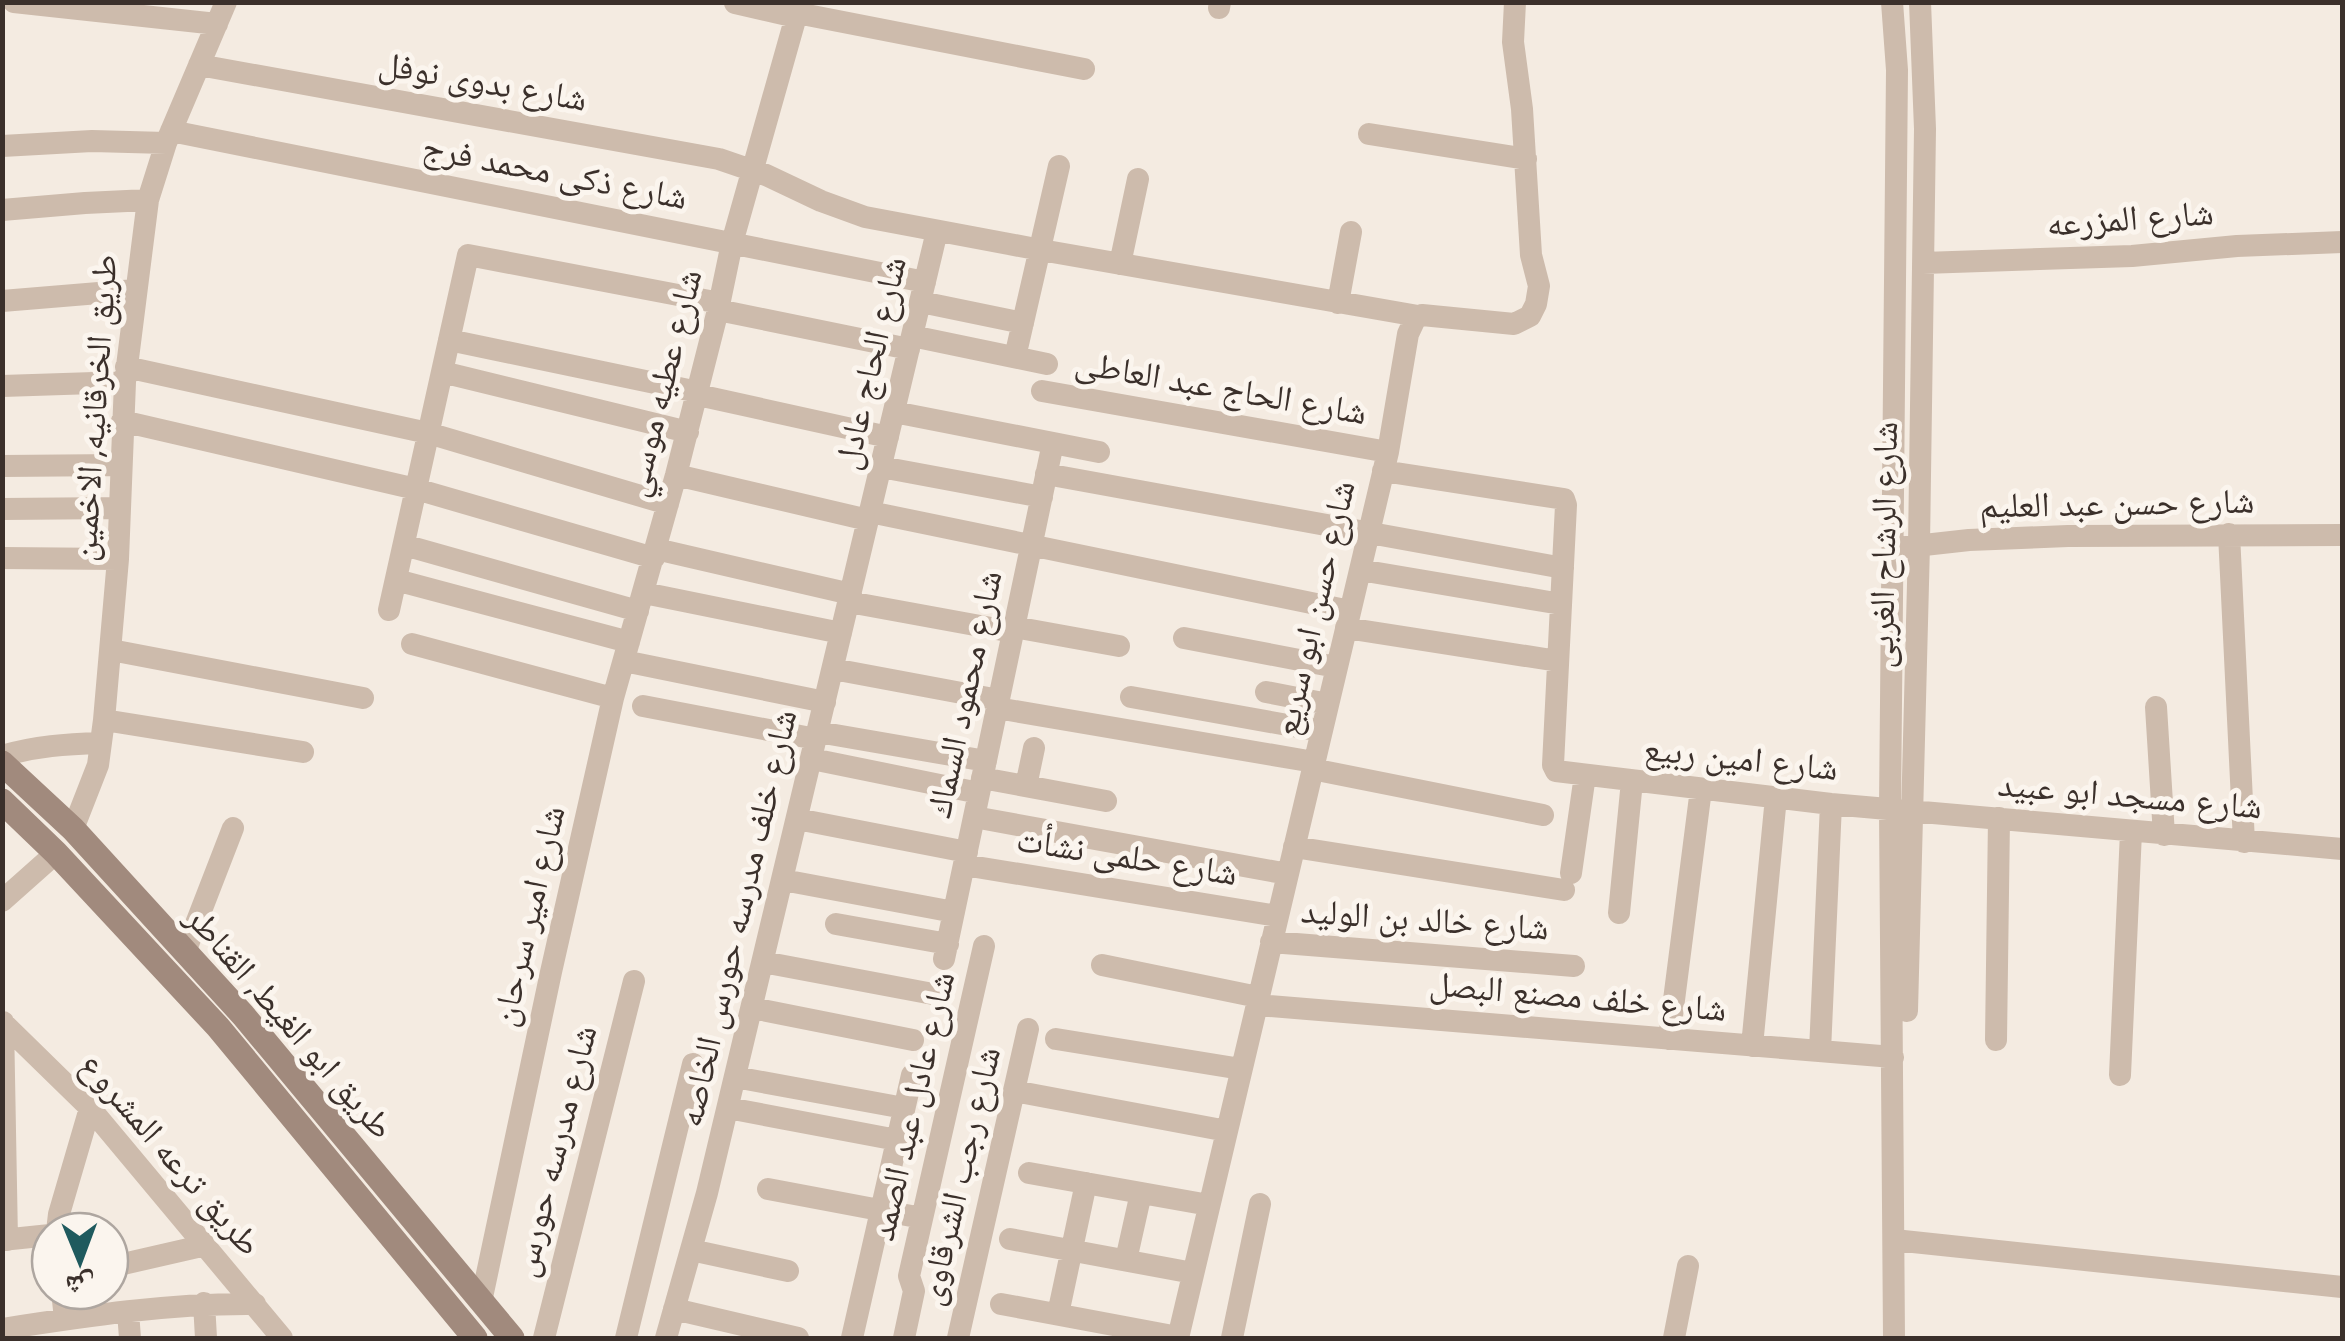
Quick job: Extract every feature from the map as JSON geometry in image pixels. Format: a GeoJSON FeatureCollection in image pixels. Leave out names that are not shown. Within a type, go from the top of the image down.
{"type":"FeatureCollection","features":[{"type":"Feature","properties":{"kind":"main road","name":"طريق ابو الغيط, القناطر"},"geometry":{"type":"LineString","coordinates":[[2,759],[73,829],[242,1014],[512,1338]]}},
{"type":"Feature","properties":{"kind":"main road","name":"طريق ابو الغيط, القناطر"},"geometry":{"type":"LineString","coordinates":[[2,801],[56,853],[218,1027],[475,1338]]}},
{"type":"Feature","properties":{"kind":"street"},"geometry":{"type":"LineString","coordinates":[[14,2],[222,13]]}},
{"type":"Feature","properties":{"kind":"street"},"geometry":{"type":"LineString","coordinates":[[1418,316],[1514,324],[1534,311],[1539,294],[1531,256],[1526,159],[1513,42],[1516,2]]}},
{"type":"Feature","properties":{"kind":"street"},"geometry":{"type":"LineString","coordinates":[[1892,3],[1918,2]]}},
{"type":"Feature","properties":{"kind":"street","name":"شارع الرشاح الغربى"},"geometry":{"type":"LineString","coordinates":[[1894,1338],[1893,1057],[1902,746],[1919,545],[1924,129],[1918,2]]}},
{"type":"Feature","properties":{"kind":"street"},"geometry":{"type":"LineString","coordinates":[[735,3],[798,11],[1084,69]]}},
{"type":"Feature","properties":{"kind":"street","name":"شارع الرشاح الغربى"},"geometry":{"type":"LineString","coordinates":[[1892,3],[1897,70],[1892,549],[1902,746]]}},
{"type":"Feature","properties":{"kind":"street","name":"شارع عطيه موسي"},"geometry":{"type":"LineString","coordinates":[[655,553],[698,394],[732,244],[798,11]]}},
{"type":"Feature","properties":{"kind":"street","name":"طريق الخرقانيه, الاخمين"},"geometry":{"type":"LineString","coordinates":[[73,829],[92,783],[103,732],[118,559],[125,374],[148,200],[169,137],[222,13]]}},
{"type":"Feature","properties":{"kind":"street","name":"شارع بدوى نوفل"},"geometry":{"type":"LineString","coordinates":[[199,64],[719,159],[844,210],[937,231],[1418,316]]}},
{"type":"Feature","properties":{"kind":"street"},"geometry":{"type":"LineString","coordinates":[[1369,134],[1526,159]]}},
{"type":"Feature","properties":{"kind":"street","name":"شارع ذكى محمد فرج"},"geometry":{"type":"LineString","coordinates":[[2,146],[169,137],[732,244],[923,292],[1023,323]]}},
{"type":"Feature","properties":{"kind":"street"},"geometry":{"type":"LineString","coordinates":[[1015,357],[1059,166]]}},
{"type":"Feature","properties":{"kind":"street"},"geometry":{"type":"LineString","coordinates":[[1120,264],[1138,180]]}},
{"type":"Feature","properties":{"kind":"street"},"geometry":{"type":"LineString","coordinates":[[2,210],[148,200]]}},
{"type":"Feature","properties":{"kind":"street","name":"شارع الحاج عادل"},"geometry":{"type":"LineString","coordinates":[[869,516],[937,231]]}},
{"type":"Feature","properties":{"kind":"street"},"geometry":{"type":"LineString","coordinates":[[1338,302],[1351,232]]}},
{"type":"Feature","properties":{"kind":"street","name":"شارع المزرعه"},"geometry":{"type":"LineString","coordinates":[[1922,263],[2132,256],[2342,242]]}},
{"type":"Feature","properties":{"kind":"street"},"geometry":{"type":"LineString","coordinates":[[389,610],[468,256],[911,343],[1047,364]]}},
{"type":"Feature","properties":{"kind":"street"},"geometry":{"type":"LineString","coordinates":[[2,300],[135,290]]}},
{"type":"Feature","properties":{"kind":"street"},"geometry":{"type":"LineString","coordinates":[[1896,304],[1922,302]]}},
{"type":"Feature","properties":{"kind":"street","name":"شارع حسن ابو سريع"},"geometry":{"type":"LineString","coordinates":[[1178,1338],[1385,462],[1408,334],[1418,316]]}},
{"type":"Feature","properties":{"kind":"street"},"geometry":{"type":"LineString","coordinates":[[449,340],[888,437]]}},
{"type":"Feature","properties":{"kind":"street"},"geometry":{"type":"LineString","coordinates":[[442,372],[688,432]]}},
{"type":"Feature","properties":{"kind":"street"},"geometry":{"type":"LineString","coordinates":[[2,386],[125,374],[428,433],[668,504]]}},
{"type":"Feature","properties":{"kind":"street","name":"شارع الحاج عبد العاطى"},"geometry":{"type":"LineString","coordinates":[[1042,391],[1562,498],[1566,505],[1563,568]]}},
{"type":"Feature","properties":{"kind":"street"},"geometry":{"type":"LineString","coordinates":[[894,412],[1099,452]]}},
{"type":"Feature","properties":{"kind":"street"},"geometry":{"type":"LineString","coordinates":[[122,421],[416,489],[655,553],[850,598],[1119,646]]}},
{"type":"Feature","properties":{"kind":"street","name":"شارع محمود السماك"},"geometry":{"type":"LineString","coordinates":[[836,924],[946,952],[1053,444]]}},
{"type":"Feature","properties":{"kind":"street"},"geometry":{"type":"LineString","coordinates":[[2,466],[120,465]]}},
{"type":"Feature","properties":{"kind":"street"},"geometry":{"type":"LineString","coordinates":[[881,467],[1044,486],[1563,568],[1554,769],[1586,776],[1568,881],[1294,847]]}},
{"type":"Feature","properties":{"kind":"street"},"geometry":{"type":"LineString","coordinates":[[676,475],[1032,545],[1348,619],[1558,661]]}},
{"type":"Feature","properties":{"kind":"street"},"geometry":{"type":"LineString","coordinates":[[2,509],[119,508]]}},
{"type":"Feature","properties":{"kind":"street","name":"شارع خلف مدرسه حورس الخاصه"},"geometry":{"type":"LineString","coordinates":[[666,1338],[728,1108],[869,516]]}},
{"type":"Feature","properties":{"kind":"street"},"geometry":{"type":"LineString","coordinates":[[2229,534],[2244,842]]}},
{"type":"Feature","properties":{"kind":"street","name":"شارع حسن عبد العليم"},"geometry":{"type":"LineString","coordinates":[[1892,549],[2035,537],[2342,535]]}},
{"type":"Feature","properties":{"kind":"street"},"geometry":{"type":"LineString","coordinates":[[404,545],[641,602],[842,633]]}},
{"type":"Feature","properties":{"kind":"street","name":"شارع امير سرحان"},"geometry":{"type":"LineString","coordinates":[[481,1302],[613,698],[655,553]]}},
{"type":"Feature","properties":{"kind":"street"},"geometry":{"type":"LineString","coordinates":[[2,558],[118,559]]}},
{"type":"Feature","properties":{"kind":"street"},"geometry":{"type":"LineString","coordinates":[[1360,570],[1561,604]]}},
{"type":"Feature","properties":{"kind":"street"},"geometry":{"type":"LineString","coordinates":[[396,580],[626,652],[825,702]]}},
{"type":"Feature","properties":{"kind":"street"},"geometry":{"type":"LineString","coordinates":[[1184,638],[1336,667]]}},
{"type":"Feature","properties":{"kind":"street"},"geometry":{"type":"LineString","coordinates":[[412,644],[613,698]]}},
{"type":"Feature","properties":{"kind":"street"},"geometry":{"type":"LineString","coordinates":[[111,650],[364,698]]}},
{"type":"Feature","properties":{"kind":"street"},"geometry":{"type":"LineString","coordinates":[[833,669],[1543,815]]}},
{"type":"Feature","properties":{"kind":"street"},"geometry":{"type":"LineString","coordinates":[[1266,692],[1328,704]]}},
{"type":"Feature","properties":{"kind":"street"},"geometry":{"type":"LineString","coordinates":[[1132,698],[1321,731]]}},
{"type":"Feature","properties":{"kind":"street"},"geometry":{"type":"LineString","coordinates":[[643,706],[1106,802]]}},
{"type":"Feature","properties":{"kind":"street"},"geometry":{"type":"LineString","coordinates":[[2156,707],[2164,835]]}},
{"type":"Feature","properties":{"kind":"street"},"geometry":{"type":"LineString","coordinates":[[2,759],[103,732],[302,752]]}},
{"type":"Feature","properties":{"kind":"street"},"geometry":{"type":"LineString","coordinates":[[815,743],[983,777]]}},
{"type":"Feature","properties":{"kind":"street"},"geometry":{"type":"LineString","coordinates":[[1026,786],[1034,748]]}},
{"type":"Feature","properties":{"kind":"street","name":"شارع امين ربيع"},"geometry":{"type":"LineString","coordinates":[[1586,776],[1900,810]]}},
{"type":"Feature","properties":{"kind":"street"},"geometry":{"type":"LineString","coordinates":[[1620,913],[1632,781]]}},
{"type":"Feature","properties":{"kind":"street"},"geometry":{"type":"LineString","coordinates":[[1669,1039],[1701,789]]}},
{"type":"Feature","properties":{"kind":"street"},"geometry":{"type":"LineString","coordinates":[[1752,1046],[1776,798]]}},
{"type":"Feature","properties":{"kind":"street"},"geometry":{"type":"LineString","coordinates":[[1820,1051],[1831,804]]}},
{"type":"Feature","properties":{"kind":"street","name":"شارع الرشاح الغربى"},"geometry":{"type":"LineString","coordinates":[[1894,1087],[1903,1071],[1906,1053],[1900,810]]}},
{"type":"Feature","properties":{"kind":"street","name":"شارع مسجد ابو عبيد"},"geometry":{"type":"LineString","coordinates":[[1900,810],[2342,850]]}},
{"type":"Feature","properties":{"kind":"street"},"geometry":{"type":"LineString","coordinates":[[974,817],[1288,874]]}},
{"type":"Feature","properties":{"kind":"street"},"geometry":{"type":"LineString","coordinates":[[1996,1040],[1999,818]]}},
{"type":"Feature","properties":{"kind":"street","name":"شارع حلمى نشأت"},"geometry":{"type":"LineString","coordinates":[[797,820],[966,858],[1278,916]]}},
{"type":"Feature","properties":{"kind":"street"},"geometry":{"type":"LineString","coordinates":[[185,952],[233,828]]}},
{"type":"Feature","properties":{"kind":"street"},"geometry":{"type":"LineString","coordinates":[[2120,1074],[2130,832]]}},
{"type":"Feature","properties":{"kind":"street"},"geometry":{"type":"LineString","coordinates":[[2,901],[56,853]]}},
{"type":"Feature","properties":{"kind":"street"},"geometry":{"type":"LineString","coordinates":[[782,880],[954,912]]}},
{"type":"Feature","properties":{"kind":"street","name":"شارع خالد بن الوليد"},"geometry":{"type":"LineString","coordinates":[[1272,942],[1574,966]]}},
{"type":"Feature","properties":{"kind":"street","name":"شارع عادل عبد الصمد"},"geometry":{"type":"LineString","coordinates":[[904,1338],[914,1291],[908,1276],[984,946]]}},
{"type":"Feature","properties":{"kind":"street"},"geometry":{"type":"LineString","coordinates":[[763,962],[932,994]]}},
{"type":"Feature","properties":{"kind":"street","name":"شارع خلف مصنع البصل"},"geometry":{"type":"LineString","coordinates":[[1102,965],[1258,1001],[1893,1057]]}},
{"type":"Feature","properties":{"kind":"street","name":"شارع مدرسه حورس"},"geometry":{"type":"LineString","coordinates":[[544,1338],[634,981]]}},
{"type":"Feature","properties":{"kind":"street"},"geometry":{"type":"LineString","coordinates":[[752,1008],[913,1040]]}},
{"type":"Feature","properties":{"kind":"street"},"geometry":{"type":"LineString","coordinates":[[3,1022],[5,1240],[30,1238]]}},
{"type":"Feature","properties":{"kind":"street","name":"طريق ترعه المشروع"},"geometry":{"type":"LineString","coordinates":[[3,1022],[90,1108],[282,1338]]}},
{"type":"Feature","properties":{"kind":"street","name":"شارع رجب الشرقاوى"},"geometry":{"type":"LineString","coordinates":[[958,1338],[1028,1028]]}},
{"type":"Feature","properties":{"kind":"street"},"geometry":{"type":"LineString","coordinates":[[1056,1038],[1242,1069]]}},
{"type":"Feature","properties":{"kind":"street"},"geometry":{"type":"LineString","coordinates":[[626,1338],[693,1064]]}},
{"type":"Feature","properties":{"kind":"street"},"geometry":{"type":"LineString","coordinates":[[852,1338],[912,1075]]}},
{"type":"Feature","properties":{"kind":"street"},"geometry":{"type":"LineString","coordinates":[[735,1077],[904,1108]]}},
{"type":"Feature","properties":{"kind":"street"},"geometry":{"type":"LineString","coordinates":[[1014,1092],[1227,1130]]}},
{"type":"Feature","properties":{"kind":"street"},"geometry":{"type":"LineString","coordinates":[[60,1211],[90,1108]]}},
{"type":"Feature","properties":{"kind":"street"},"geometry":{"type":"LineString","coordinates":[[728,1108],[896,1140]]}},
{"type":"Feature","properties":{"kind":"street"},"geometry":{"type":"LineString","coordinates":[[1028,1173],[1209,1206]]}},
{"type":"Feature","properties":{"kind":"street"},"geometry":{"type":"LineString","coordinates":[[1058,1314],[1086,1183]]}},
{"type":"Feature","properties":{"kind":"street"},"geometry":{"type":"LineString","coordinates":[[768,1189],[922,1218]]}},
{"type":"Feature","properties":{"kind":"street"},"geometry":{"type":"LineString","coordinates":[[1126,1260],[1140,1193]]}},
{"type":"Feature","properties":{"kind":"street"},"geometry":{"type":"LineString","coordinates":[[1232,1338],[1260,1204]]}},
{"type":"Feature","properties":{"kind":"street"},"geometry":{"type":"LineString","coordinates":[[1010,1239],[1194,1272]]}},
{"type":"Feature","properties":{"kind":"street"},"geometry":{"type":"LineString","coordinates":[[1894,1240],[2342,1287]]}},
{"type":"Feature","properties":{"kind":"street"},"geometry":{"type":"LineString","coordinates":[[130,1262],[206,1245]]}},
{"type":"Feature","properties":{"kind":"street"},"geometry":{"type":"LineString","coordinates":[[691,1250],[788,1271]]}},
{"type":"Feature","properties":{"kind":"street"},"geometry":{"type":"LineString","coordinates":[[1674,1338],[1688,1266]]}},
{"type":"Feature","properties":{"kind":"street"},"geometry":{"type":"LineString","coordinates":[[204,1303],[206,1338]]}},
{"type":"Feature","properties":{"kind":"street"},"geometry":{"type":"LineString","coordinates":[[5,1332],[64,1319],[204,1303],[255,1304]]}},
{"type":"Feature","properties":{"kind":"street"},"geometry":{"type":"LineString","coordinates":[[1001,1304],[1178,1338]]}},
{"type":"Feature","properties":{"kind":"street"},"geometry":{"type":"LineString","coordinates":[[674,1309],[798,1338]]}},
{"type":"Feature","properties":{"kind":"street"},"geometry":{"type":"LineString","coordinates":[[63,1311],[64,1319]]}},
{"type":"Feature","properties":{"kind":"street"},"geometry":{"type":"LineString","coordinates":[[128,1312],[130,1338]]}}]}
